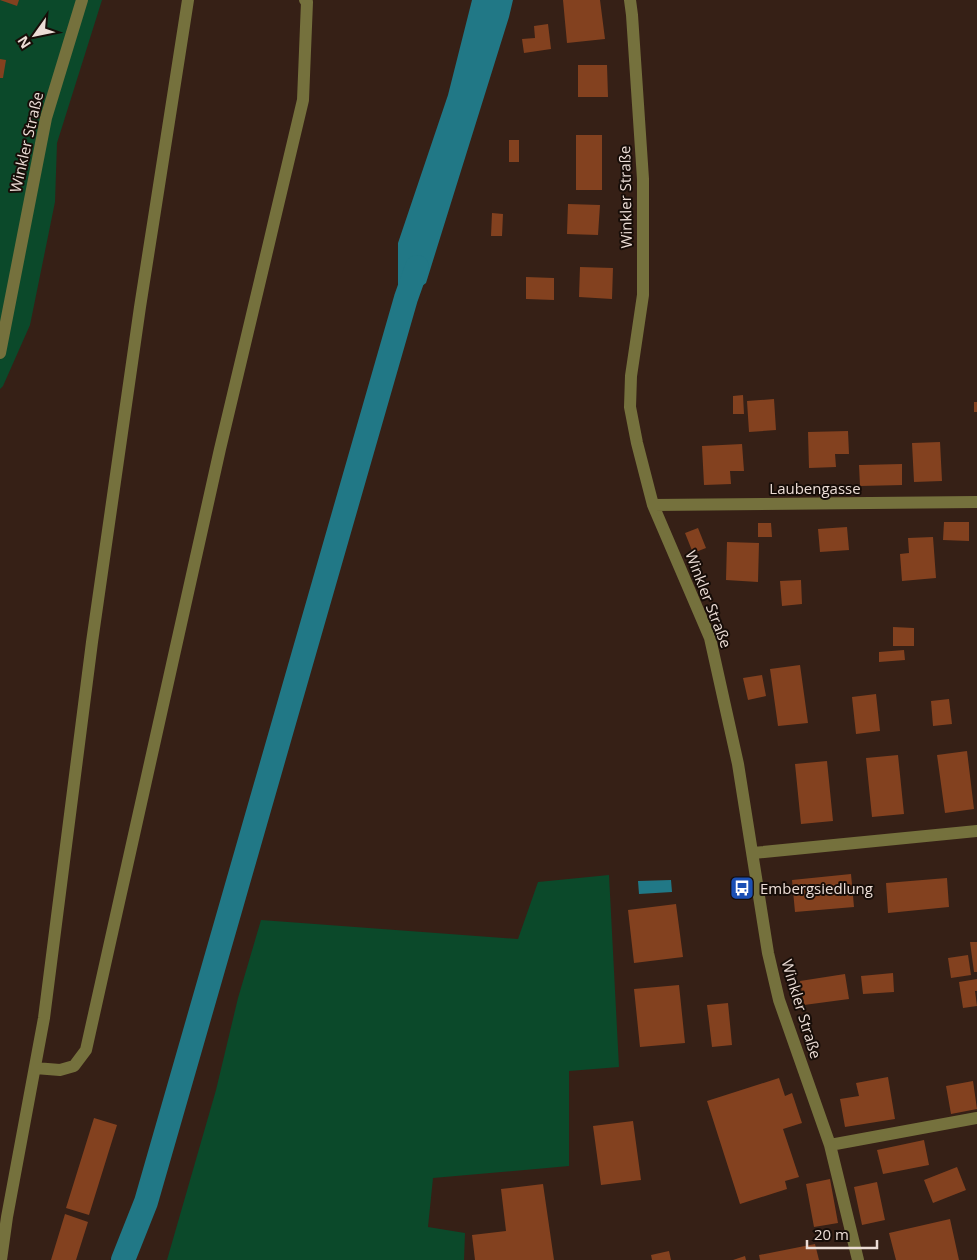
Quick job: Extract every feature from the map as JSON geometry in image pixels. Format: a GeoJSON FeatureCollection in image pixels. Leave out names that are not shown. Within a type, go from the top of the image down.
{"type":"FeatureCollection","features":[{"type":"Feature","properties":{"kind":"street","name":"Winkler Straße"},"geometry":{"type":"LineString","coordinates":[[0,352],[46,118],[82,0]]}},
{"type":"Feature","properties":{"kind":"street"},"geometry":{"type":"LineString","coordinates":[[1,1260],[7,1217],[44,1018],[92,642],[140,307],[188,0]]}},
{"type":"Feature","properties":{"kind":"street","name":"Winkler Straße"},"geometry":{"type":"LineString","coordinates":[[630,0],[643,179],[643,295],[631,376],[630,407],[653,506],[710,638],[738,764],[768,953],[780,1000],[830,1145],[858,1260]]}},
{"type":"Feature","properties":{"kind":"street"},"geometry":{"type":"LineString","coordinates":[[35,1068],[60,1070],[74,1066],[86,1050],[220,448],[303,100],[307,1]]}},
{"type":"Feature","properties":{"kind":"street","name":"Laubengasse"},"geometry":{"type":"LineString","coordinates":[[653,506],[977,502]]}},
{"type":"Feature","properties":{"kind":"street"},"geometry":{"type":"LineString","coordinates":[[753,853],[977,831]]}},
{"type":"Feature","properties":{"kind":"street"},"geometry":{"type":"LineString","coordinates":[[830,1145],[977,1118]]}},
{"type":"Feature","properties":{"kind":"green space"},"geometry":{"type":"Polygon","coordinates":[[[0,0],[102,0],[57,143],[55,202],[30,325],[0,389],[0,0]]]}},
{"type":"Feature","properties":{"kind":"green space"},"geometry":{"type":"Polygon","coordinates":[[[609,875],[619,1067],[569,1071],[569,1166],[433,1178],[428,1227],[465,1233],[464,1260],[167,1260],[216,1090],[238,998],[261,920],[518,939],[538,882],[609,875]]]}},
{"type":"Feature","properties":{"kind":"water"},"geometry":{"type":"Polygon","coordinates":[[[472,0],[513,0],[426,283],[406,298],[398,287],[398,243],[448,95],[472,0]]]}},
{"type":"Feature","properties":{"kind":"water"},"geometry":{"type":"Polygon","coordinates":[[[671,880],[672,892],[639,894],[638,881],[671,880]]]}},
{"type":"Feature","properties":{"kind":"building"},"geometry":{"type":"Polygon","coordinates":[[[0,0],[19,0],[17,6],[0,0]]]}},
{"type":"Feature","properties":{"kind":"building"},"geometry":{"type":"Polygon","coordinates":[[[563,0],[600,0],[605,39],[567,43],[563,0]]]}},
{"type":"Feature","properties":{"kind":"building"},"geometry":{"type":"Polygon","coordinates":[[[548,24],[551,49],[524,53],[522,39],[535,38],[534,26],[548,24]]]}},
{"type":"Feature","properties":{"kind":"building"},"geometry":{"type":"Polygon","coordinates":[[[0,59],[6,60],[3,78],[0,78],[0,59]]]}},
{"type":"Feature","properties":{"kind":"building"},"geometry":{"type":"Polygon","coordinates":[[[578,65],[607,65],[608,97],[578,97],[578,65]]]}},
{"type":"Feature","properties":{"kind":"building"},"geometry":{"type":"Polygon","coordinates":[[[576,135],[602,135],[602,190],[576,190],[576,135]]]}},
{"type":"Feature","properties":{"kind":"building"},"geometry":{"type":"Polygon","coordinates":[[[509,140],[519,140],[519,162],[509,162],[509,140]]]}},
{"type":"Feature","properties":{"kind":"building"},"geometry":{"type":"Polygon","coordinates":[[[568,204],[600,205],[598,235],[567,234],[568,204]]]}},
{"type":"Feature","properties":{"kind":"building"},"geometry":{"type":"Polygon","coordinates":[[[492,213],[503,214],[502,236],[491,236],[492,213]]]}},
{"type":"Feature","properties":{"kind":"building"},"geometry":{"type":"Polygon","coordinates":[[[580,267],[613,268],[612,299],[579,297],[580,267]]]}},
{"type":"Feature","properties":{"kind":"building"},"geometry":{"type":"Polygon","coordinates":[[[526,277],[554,278],[554,300],[526,299],[526,277]]]}},
{"type":"Feature","properties":{"kind":"building"},"geometry":{"type":"Polygon","coordinates":[[[743,395],[744,414],[733,414],[733,396],[743,395]]]}},
{"type":"Feature","properties":{"kind":"building"},"geometry":{"type":"Polygon","coordinates":[[[774,399],[776,430],[749,432],[747,401],[774,399]]]}},
{"type":"Feature","properties":{"kind":"building"},"geometry":{"type":"Polygon","coordinates":[[[974,402],[977,402],[977,412],[974,412],[974,402]]]}},
{"type":"Feature","properties":{"kind":"building"},"geometry":{"type":"Polygon","coordinates":[[[848,431],[849,454],[835,454],[836,467],[809,468],[808,432],[848,431]]]}},
{"type":"Feature","properties":{"kind":"building"},"geometry":{"type":"Polygon","coordinates":[[[940,442],[942,481],[914,482],[912,443],[940,442]]]}},
{"type":"Feature","properties":{"kind":"building"},"geometry":{"type":"Polygon","coordinates":[[[742,444],[744,471],[730,471],[731,484],[704,485],[702,446],[742,444]]]}},
{"type":"Feature","properties":{"kind":"building"},"geometry":{"type":"Polygon","coordinates":[[[902,464],[902,485],[860,486],[859,465],[902,464]]]}},
{"type":"Feature","properties":{"kind":"building"},"geometry":{"type":"Polygon","coordinates":[[[944,522],[969,522],[969,541],[943,540],[944,522]]]}},
{"type":"Feature","properties":{"kind":"building"},"geometry":{"type":"Polygon","coordinates":[[[758,523],[771,523],[772,537],[758,537],[758,523]]]}},
{"type":"Feature","properties":{"kind":"building"},"geometry":{"type":"Polygon","coordinates":[[[847,527],[849,550],[820,552],[818,529],[847,527]]]}},
{"type":"Feature","properties":{"kind":"building"},"geometry":{"type":"Polygon","coordinates":[[[698,528],[706,548],[693,553],[685,533],[698,528]]]}},
{"type":"Feature","properties":{"kind":"building"},"geometry":{"type":"Polygon","coordinates":[[[933,537],[936,578],[902,581],[900,554],[909,553],[908,538],[933,537]]]}},
{"type":"Feature","properties":{"kind":"building"},"geometry":{"type":"Polygon","coordinates":[[[727,542],[759,543],[758,582],[726,580],[727,542]]]}},
{"type":"Feature","properties":{"kind":"building"},"geometry":{"type":"Polygon","coordinates":[[[801,580],[802,604],[782,606],[780,581],[801,580]]]}},
{"type":"Feature","properties":{"kind":"building"},"geometry":{"type":"Polygon","coordinates":[[[893,627],[914,628],[914,646],[893,646],[893,627]]]}},
{"type":"Feature","properties":{"kind":"building"},"geometry":{"type":"Polygon","coordinates":[[[904,650],[905,660],[879,662],[879,652],[904,650]]]}},
{"type":"Feature","properties":{"kind":"building"},"geometry":{"type":"Polygon","coordinates":[[[800,665],[808,723],[778,726],[770,669],[800,665]]]}},
{"type":"Feature","properties":{"kind":"building"},"geometry":{"type":"Polygon","coordinates":[[[762,675],[766,696],[748,700],[743,678],[762,675]]]}},
{"type":"Feature","properties":{"kind":"building"},"geometry":{"type":"Polygon","coordinates":[[[876,694],[880,731],[856,734],[852,697],[876,694]]]}},
{"type":"Feature","properties":{"kind":"building"},"geometry":{"type":"Polygon","coordinates":[[[949,699],[952,724],[933,726],[931,701],[949,699]]]}},
{"type":"Feature","properties":{"kind":"building"},"geometry":{"type":"Polygon","coordinates":[[[967,751],[974,809],[945,813],[937,755],[967,751]]]}},
{"type":"Feature","properties":{"kind":"building"},"geometry":{"type":"Polygon","coordinates":[[[898,755],[904,814],[872,817],[866,758],[898,755]]]}},
{"type":"Feature","properties":{"kind":"building"},"geometry":{"type":"Polygon","coordinates":[[[827,761],[833,821],[801,824],[795,764],[827,761]]]}},
{"type":"Feature","properties":{"kind":"building"},"geometry":{"type":"Polygon","coordinates":[[[851,874],[854,907],[795,912],[792,880],[851,874]]]}},
{"type":"Feature","properties":{"kind":"building"},"geometry":{"type":"Polygon","coordinates":[[[947,878],[949,907],[888,913],[886,883],[947,878]]]}},
{"type":"Feature","properties":{"kind":"building"},"geometry":{"type":"Polygon","coordinates":[[[676,904],[683,957],[634,963],[628,910],[676,904]]]}},
{"type":"Feature","properties":{"kind":"building"},"geometry":{"type":"Polygon","coordinates":[[[970,942],[977,942],[977,972],[974,972],[970,942]]]}},
{"type":"Feature","properties":{"kind":"building"},"geometry":{"type":"Polygon","coordinates":[[[968,955],[971,975],[951,978],[948,958],[968,955]]]}},
{"type":"Feature","properties":{"kind":"building"},"geometry":{"type":"Polygon","coordinates":[[[893,973],[894,992],[863,994],[861,976],[893,973]]]}},
{"type":"Feature","properties":{"kind":"building"},"geometry":{"type":"Polygon","coordinates":[[[845,974],[849,999],[804,1005],[800,981],[845,974]]]}},
{"type":"Feature","properties":{"kind":"building"},"geometry":{"type":"Polygon","coordinates":[[[977,979],[977,991],[975,991],[977,1006],[963,1008],[959,982],[977,979]]]}},
{"type":"Feature","properties":{"kind":"building"},"geometry":{"type":"Polygon","coordinates":[[[679,985],[685,1043],[640,1047],[634,989],[679,985]]]}},
{"type":"Feature","properties":{"kind":"building"},"geometry":{"type":"Polygon","coordinates":[[[728,1003],[732,1045],[712,1047],[707,1005],[728,1003]]]}},
{"type":"Feature","properties":{"kind":"building"},"geometry":{"type":"Polygon","coordinates":[[[888,1077],[895,1119],[845,1127],[840,1099],[859,1096],[856,1083],[888,1077]]]}},
{"type":"Feature","properties":{"kind":"building"},"geometry":{"type":"Polygon","coordinates":[[[779,1078],[785,1096],[792,1093],[802,1123],[783,1129],[799,1177],[785,1181],[787,1189],[740,1204],[707,1101],[779,1078]]]}},
{"type":"Feature","properties":{"kind":"building"},"geometry":{"type":"Polygon","coordinates":[[[973,1081],[977,1109],[951,1114],[946,1086],[973,1081]]]}},
{"type":"Feature","properties":{"kind":"building"},"geometry":{"type":"Polygon","coordinates":[[[94,1118],[117,1125],[89,1215],[66,1208],[94,1118]]]}},
{"type":"Feature","properties":{"kind":"building"},"geometry":{"type":"Polygon","coordinates":[[[633,1121],[641,1180],[601,1185],[593,1126],[633,1121]]]}},
{"type":"Feature","properties":{"kind":"building"},"geometry":{"type":"Polygon","coordinates":[[[924,1140],[929,1165],[883,1174],[877,1150],[924,1140]]]}},
{"type":"Feature","properties":{"kind":"building"},"geometry":{"type":"Polygon","coordinates":[[[957,1167],[966,1190],[933,1203],[924,1180],[957,1167]]]}},
{"type":"Feature","properties":{"kind":"building"},"geometry":{"type":"Polygon","coordinates":[[[830,1179],[838,1223],[814,1227],[806,1184],[830,1179]]]}},
{"type":"Feature","properties":{"kind":"building"},"geometry":{"type":"Polygon","coordinates":[[[877,1182],[885,1220],[862,1225],[854,1187],[877,1182]]]}},
{"type":"Feature","properties":{"kind":"building"},"geometry":{"type":"Polygon","coordinates":[[[543,1184],[554,1260],[475,1260],[472,1235],[506,1231],[501,1189],[543,1184]]]}},
{"type":"Feature","properties":{"kind":"building"},"geometry":{"type":"Polygon","coordinates":[[[65,1214],[88,1222],[76,1260],[51,1260],[65,1214]]]}},
{"type":"Feature","properties":{"kind":"building"},"geometry":{"type":"Polygon","coordinates":[[[950,1219],[959,1260],[896,1260],[889,1233],[950,1219]]]}},
{"type":"Feature","properties":{"kind":"building"},"geometry":{"type":"Polygon","coordinates":[[[815,1244],[819,1260],[760,1260],[759,1255],[815,1244]]]}},
{"type":"Feature","properties":{"kind":"building"},"geometry":{"type":"Polygon","coordinates":[[[669,1251],[671,1260],[652,1260],[651,1255],[669,1251]]]}},
{"type":"Feature","properties":{"kind":"building"},"geometry":{"type":"Polygon","coordinates":[[[745,1256],[746,1260],[733,1260],[745,1256]]]}},
{"type":"Feature","properties":{"kind":"waterway"},"geometry":{"type":"LineString","coordinates":[[123,1260],[146,1202],[406,298],[417,267]]}},
{"type":"Feature","properties":{"kind":"place","name":"Embergsiedlung"},"geometry":{"type":"Point","coordinates":[742,888]}}]}
